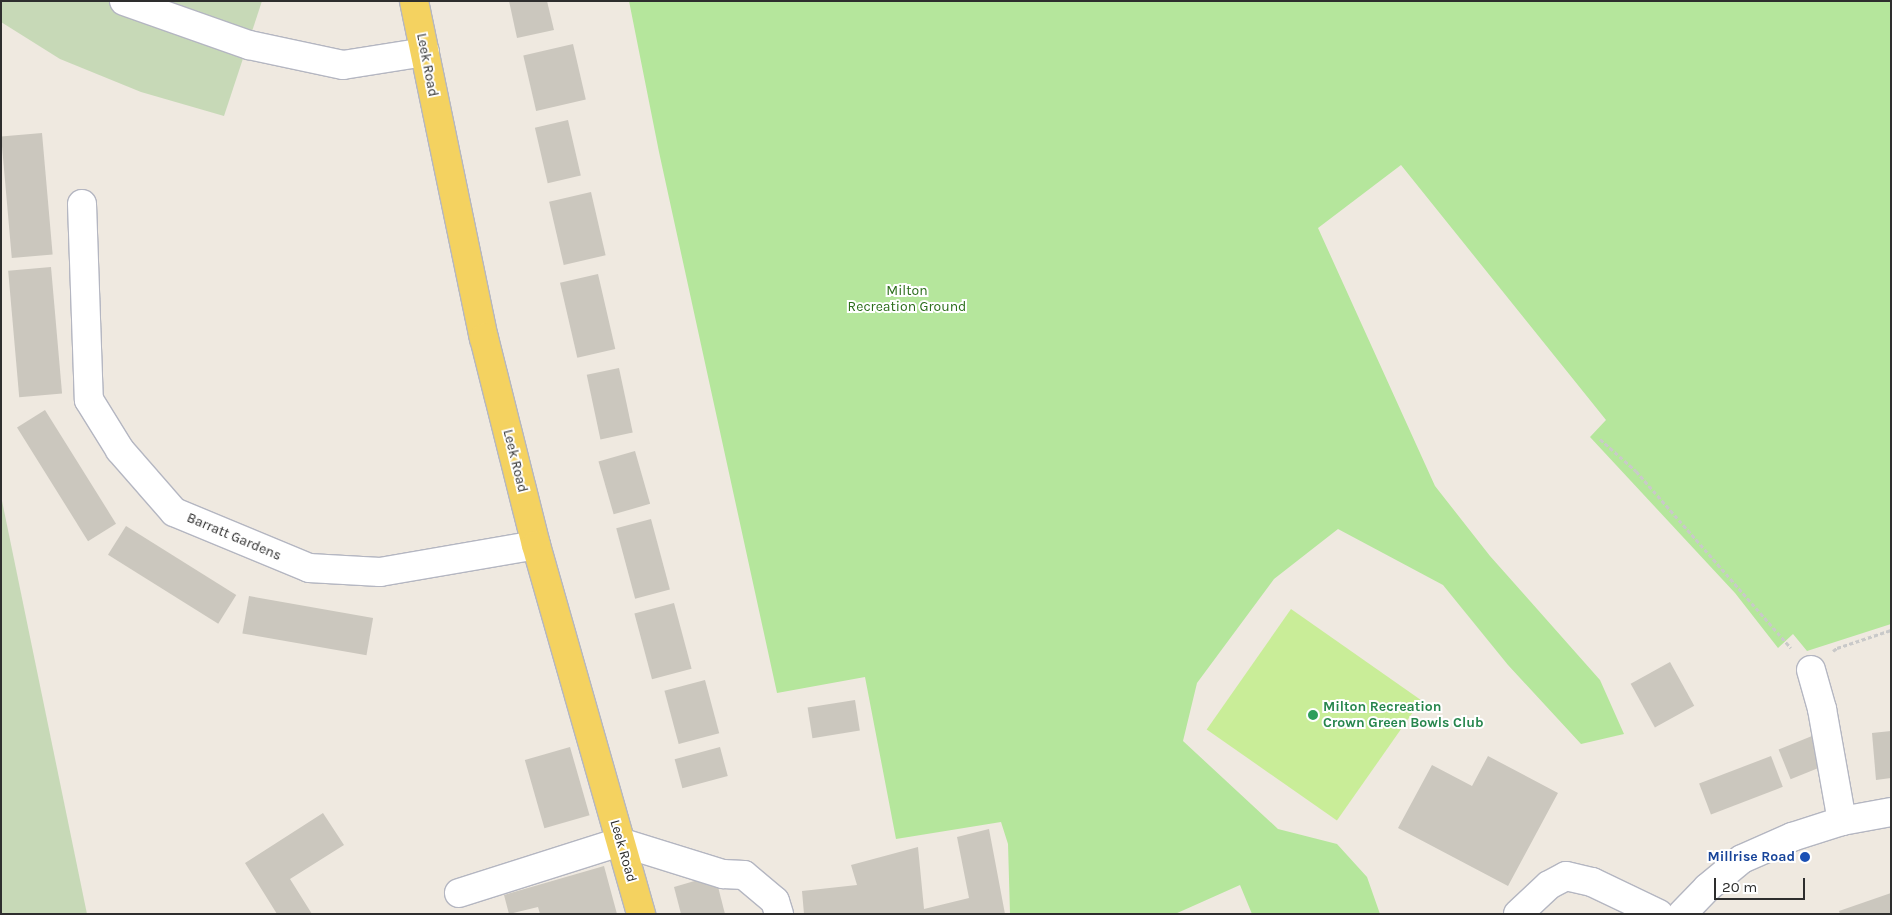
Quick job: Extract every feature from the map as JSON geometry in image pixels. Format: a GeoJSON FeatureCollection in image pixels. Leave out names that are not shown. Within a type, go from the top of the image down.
{"type":"FeatureCollection","features":[{"type":"Feature","properties":{"kind":"main road","name":"Leek Road"},"geometry":{"type":"LineString","coordinates":[[414,1],[484,338],[536,545],[640,914]]}},
{"type":"Feature","properties":{"kind":"street"},"geometry":{"type":"LineString","coordinates":[[124,1],[249,45],[343,65],[425,52]]}},
{"type":"Feature","properties":{"kind":"street","name":"Barratt Gardens"},"geometry":{"type":"LineString","coordinates":[[82,204],[89,400],[120,450],[174,512],[310,568],[380,572],[536,545]]}},
{"type":"Feature","properties":{"kind":"street"},"geometry":{"type":"LineString","coordinates":[[1811,670],[1822,709],[1842,821]]}},
{"type":"Feature","properties":{"kind":"street"},"geometry":{"type":"LineString","coordinates":[[1682,914],[1707,888],[1742,859],[1792,837],[1842,821],[1891,812]]}},
{"type":"Feature","properties":{"kind":"street"},"geometry":{"type":"LineString","coordinates":[[460,893],[620,842],[723,874],[744,875],[775,901],[779,914]]}},
{"type":"Feature","properties":{"kind":"street"},"geometry":{"type":"LineString","coordinates":[[1518,914],[1549,885],[1566,876],[1592,882],[1659,914]]}},
{"type":"Feature","properties":{"kind":"path"},"geometry":{"type":"LineString","coordinates":[[1600,439],[1636,472],[1811,670],[1837,648],[1891,630]]}},
{"type":"Feature","properties":{"kind":"green space"},"geometry":{"type":"Polygon","coordinates":[[[1,1],[262,1],[224,116],[141,92],[60,59],[1,22],[1,1]]]}},
{"type":"Feature","properties":{"kind":"green space","name":"Milton Recreation Ground"},"geometry":{"type":"Polygon","coordinates":[[[629,1],[1891,1],[1891,624],[1807,651],[1793,634],[1778,648],[1735,593],[1590,437],[1606,420],[1401,165],[1318,228],[1435,486],[1490,556],[1600,680],[1624,734],[1581,744],[1508,665],[1443,585],[1338,529],[1274,579],[1197,683],[1183,741],[1278,829],[1337,844],[1367,877],[1380,914],[1252,914],[1240,885],[1175,914],[1010,914],[1008,844],[1001,822],[896,839],[865,677],[777,693],[659,152],[629,1]]]}},
{"type":"Feature","properties":{"kind":"green space"},"geometry":{"type":"Polygon","coordinates":[[[1,496],[87,914],[1,914],[1,496]]]}},
{"type":"Feature","properties":{"kind":"green space","name":"Milton Recreation Crown Green Bowls Club"},"geometry":{"type":"Polygon","coordinates":[[[1291,609],[1421,700],[1337,821],[1207,729],[1291,609]]]}},
{"type":"Feature","properties":{"kind":"building"},"geometry":{"type":"Polygon","coordinates":[[[509,1],[547,1],[554,30],[517,38],[509,1]]]}},
{"type":"Feature","properties":{"kind":"building"},"geometry":{"type":"Polygon","coordinates":[[[573,44],[586,100],[536,111],[523,55],[573,44]]]}},
{"type":"Feature","properties":{"kind":"building"},"geometry":{"type":"Polygon","coordinates":[[[568,120],[581,176],[548,183],[535,128],[568,120]]]}},
{"type":"Feature","properties":{"kind":"building"},"geometry":{"type":"Polygon","coordinates":[[[42,133],[53,255],[12,258],[1,137],[42,133]]]}},
{"type":"Feature","properties":{"kind":"building"},"geometry":{"type":"Polygon","coordinates":[[[591,192],[606,255],[564,265],[549,202],[591,192]]]}},
{"type":"Feature","properties":{"kind":"building"},"geometry":{"type":"Polygon","coordinates":[[[51,267],[62,394],[19,397],[8,271],[51,267]]]}},
{"type":"Feature","properties":{"kind":"building"},"geometry":{"type":"Polygon","coordinates":[[[598,274],[615,349],[577,358],[560,283],[598,274]]]}},
{"type":"Feature","properties":{"kind":"building"},"geometry":{"type":"Polygon","coordinates":[[[619,368],[633,433],[600,439],[587,375],[619,368]]]}},
{"type":"Feature","properties":{"kind":"building"},"geometry":{"type":"Polygon","coordinates":[[[45,410],[116,524],[88,541],[17,427],[45,410]]]}},
{"type":"Feature","properties":{"kind":"building"},"geometry":{"type":"Polygon","coordinates":[[[635,451],[650,504],[614,514],[598,461],[635,451]]]}},
{"type":"Feature","properties":{"kind":"building"},"geometry":{"type":"Polygon","coordinates":[[[651,519],[670,590],[635,599],[616,528],[651,519]]]}},
{"type":"Feature","properties":{"kind":"building"},"geometry":{"type":"Polygon","coordinates":[[[126,526],[236,595],[218,624],[108,555],[126,526]]]}},
{"type":"Feature","properties":{"kind":"building"},"geometry":{"type":"Polygon","coordinates":[[[249,596],[373,618],[366,655],[242,633],[249,596]]]}},
{"type":"Feature","properties":{"kind":"building"},"geometry":{"type":"Polygon","coordinates":[[[674,603],[692,669],[652,679],[634,614],[674,603]]]}},
{"type":"Feature","properties":{"kind":"building"},"geometry":{"type":"Polygon","coordinates":[[[1670,662],[1694,706],[1655,728],[1631,684],[1670,662]]]}},
{"type":"Feature","properties":{"kind":"building"},"geometry":{"type":"Polygon","coordinates":[[[705,680],[719,733],[679,744],[664,691],[705,680]]]}},
{"type":"Feature","properties":{"kind":"building"},"geometry":{"type":"Polygon","coordinates":[[[855,700],[860,731],[812,738],[808,708],[855,700]]]}},
{"type":"Feature","properties":{"kind":"building"},"geometry":{"type":"Polygon","coordinates":[[[1891,731],[1891,778],[1876,780],[1872,733],[1891,731]]]}},
{"type":"Feature","properties":{"kind":"building"},"geometry":{"type":"Polygon","coordinates":[[[1812,736],[1824,766],[1791,779],[1779,749],[1812,736]]]}},
{"type":"Feature","properties":{"kind":"building"},"geometry":{"type":"Polygon","coordinates":[[[570,747],[590,815],[544,828],[525,760],[570,747]]]}},
{"type":"Feature","properties":{"kind":"building"},"geometry":{"type":"Polygon","coordinates":[[[720,747],[728,776],[682,788],[675,759],[720,747]]]}},
{"type":"Feature","properties":{"kind":"building"},"geometry":{"type":"Polygon","coordinates":[[[1488,756],[1558,793],[1508,886],[1398,828],[1432,765],[1472,786],[1488,756]]]}},
{"type":"Feature","properties":{"kind":"building"},"geometry":{"type":"Polygon","coordinates":[[[1771,756],[1783,787],[1711,814],[1699,784],[1771,756]]]}},
{"type":"Feature","properties":{"kind":"building"},"geometry":{"type":"Polygon","coordinates":[[[323,813],[344,845],[290,879],[312,914],[277,914],[245,863],[323,813]]]}},
{"type":"Feature","properties":{"kind":"building"},"geometry":{"type":"Polygon","coordinates":[[[989,829],[1005,914],[804,914],[802,891],[857,885],[851,865],[918,847],[924,909],[969,898],[957,837],[989,829]]]}},
{"type":"Feature","properties":{"kind":"building"},"geometry":{"type":"Polygon","coordinates":[[[604,866],[617,914],[540,914],[538,907],[509,914],[504,895],[604,866]]]}},
{"type":"Feature","properties":{"kind":"building"},"geometry":{"type":"Polygon","coordinates":[[[715,875],[725,914],[681,914],[674,887],[715,875]]]}},
{"type":"Feature","properties":{"kind":"building"},"geometry":{"type":"Polygon","coordinates":[[[1891,893],[1891,914],[1840,914],[1839,911],[1891,893]]]}},
{"type":"Feature","properties":{"kind":"place","name":"Milton Recreation Crown Green Bowls Club"},"geometry":{"type":"Point","coordinates":[1313,715]}},
{"type":"Feature","properties":{"kind":"place","name":"Millrise Road"},"geometry":{"type":"Point","coordinates":[1805,857]}}]}
